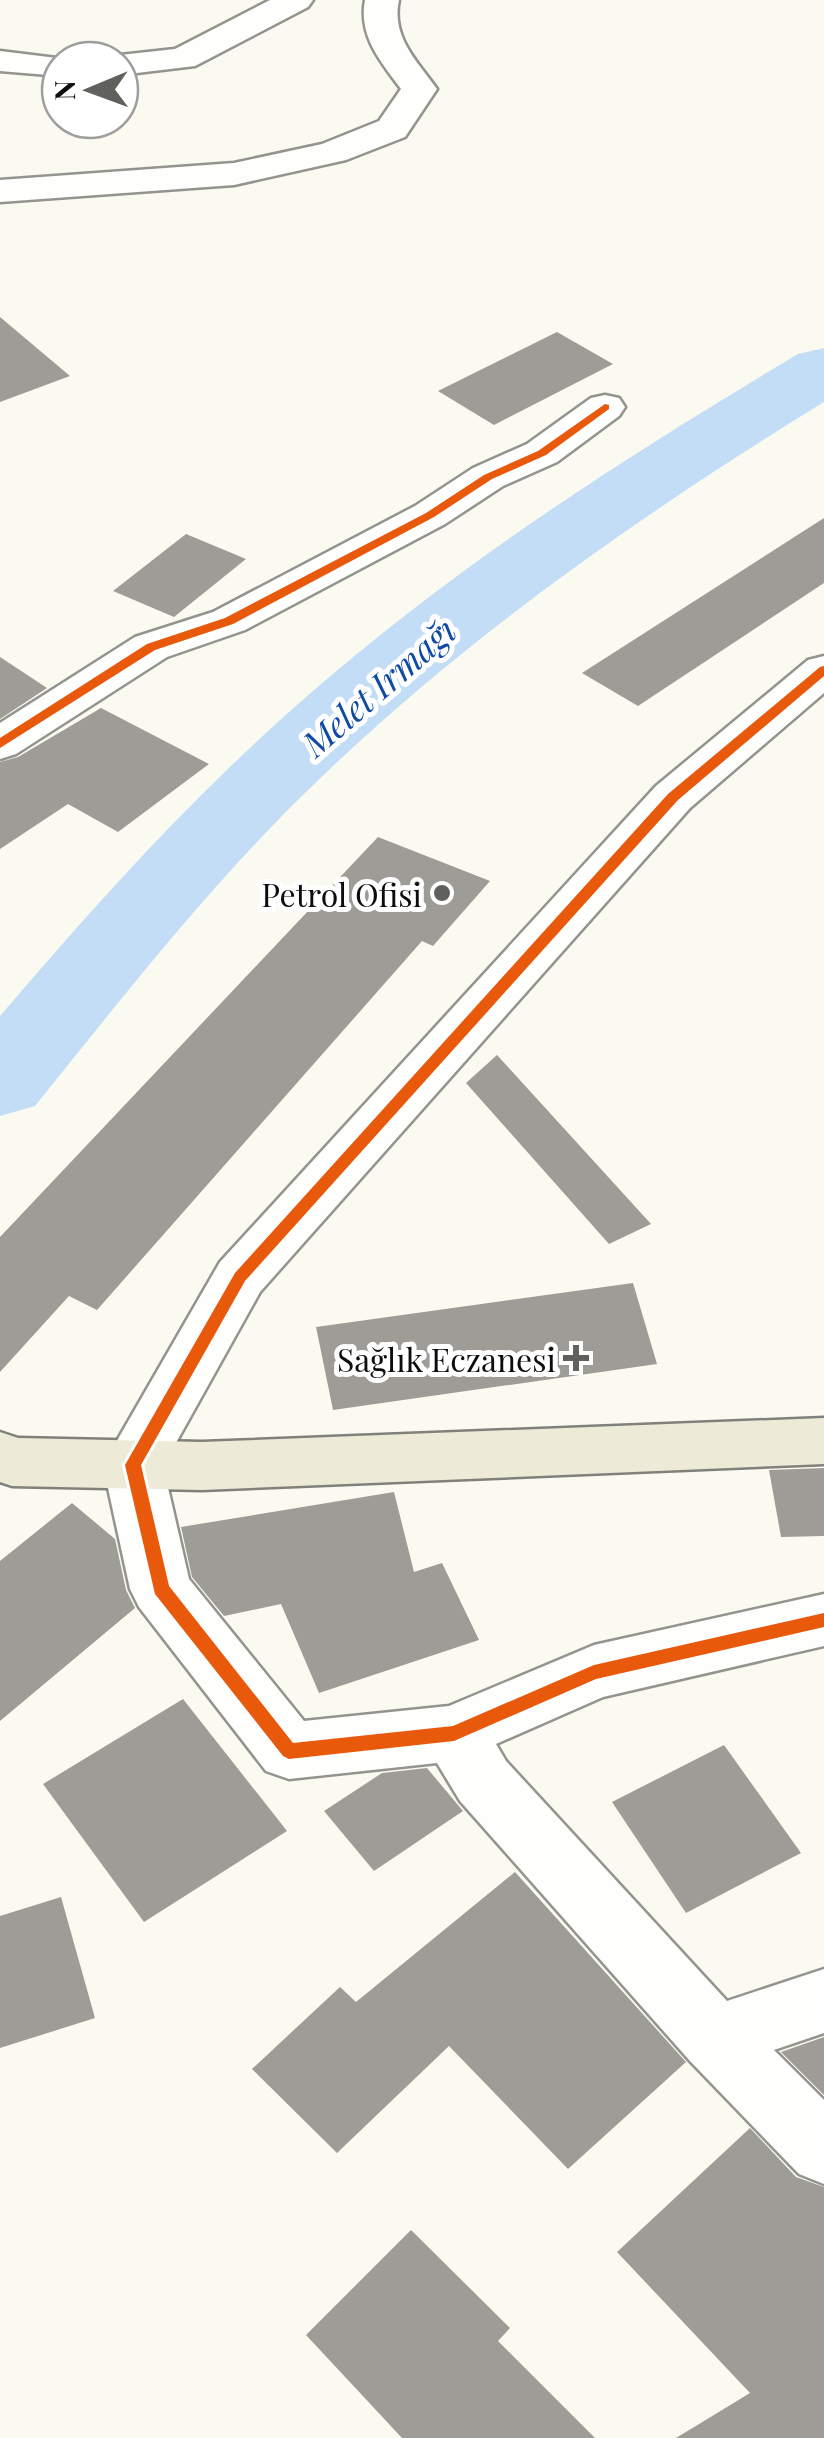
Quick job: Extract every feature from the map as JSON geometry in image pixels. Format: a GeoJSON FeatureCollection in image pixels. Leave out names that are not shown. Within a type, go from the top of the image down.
{"type":"FeatureCollection","features":[{"type":"Feature","properties":{"kind":"main road"},"geometry":{"type":"LineString","coordinates":[[0,1456],[12,1462],[202,1466],[824,1441]]}},
{"type":"Feature","properties":{"kind":"street"},"geometry":{"type":"LineString","coordinates":[[140,63],[182,59],[296,0]]}},
{"type":"Feature","properties":{"kind":"street"},"geometry":{"type":"LineString","coordinates":[[0,191],[234,174],[334,152],[392,129],[420,89],[387,44],[376,16],[382,0]]}},
{"type":"Feature","properties":{"kind":"street"},"geometry":{"type":"LineString","coordinates":[[0,61],[40,64]]}},
{"type":"Feature","properties":{"kind":"street"},"geometry":{"type":"LineString","coordinates":[[0,744],[151,647],[229,621],[430,515],[488,477],[542,453],[605,407]]}},
{"type":"Feature","properties":{"kind":"street"},"geometry":{"type":"LineString","coordinates":[[824,670],[673,797],[240,1277],[133,1464],[161,1589],[289,1751],[454,1733],[594,1672],[824,1620]]}},
{"type":"Feature","properties":{"kind":"street"},"geometry":{"type":"LineString","coordinates":[[454,1733],[482,1781],[715,2038],[824,2150]]}},
{"type":"Feature","properties":{"kind":"street"},"geometry":{"type":"LineString","coordinates":[[715,2038],[824,2002]]}},
{"type":"Feature","properties":{"kind":"building"},"geometry":{"type":"Polygon","coordinates":[[[0,317],[70,376],[0,402],[0,317]]]}},
{"type":"Feature","properties":{"kind":"building"},"geometry":{"type":"Polygon","coordinates":[[[557,332],[613,364],[494,425],[438,391],[557,332]]]}},
{"type":"Feature","properties":{"kind":"building"},"geometry":{"type":"Polygon","coordinates":[[[824,518],[824,583],[638,706],[582,673],[824,518]]]}},
{"type":"Feature","properties":{"kind":"building"},"geometry":{"type":"Polygon","coordinates":[[[186,534],[246,559],[174,617],[113,591],[186,534]]]}},
{"type":"Feature","properties":{"kind":"building"},"geometry":{"type":"Polygon","coordinates":[[[0,657],[47,688],[0,719],[0,657]]]}},
{"type":"Feature","properties":{"kind":"building"},"geometry":{"type":"Polygon","coordinates":[[[101,708],[209,764],[118,832],[68,804],[0,849],[0,762],[18,757],[101,708]]]}},
{"type":"Feature","properties":{"kind":"building"},"geometry":{"type":"Polygon","coordinates":[[[378,837],[490,881],[433,946],[422,941],[97,1310],[69,1296],[0,1372],[0,1237],[378,837]]]}},
{"type":"Feature","properties":{"kind":"building"},"geometry":{"type":"Polygon","coordinates":[[[497,1055],[651,1224],[609,1244],[466,1083],[497,1055]]]}},
{"type":"Feature","properties":{"kind":"building"},"geometry":{"type":"Polygon","coordinates":[[[633,1283],[657,1364],[333,1410],[316,1327],[633,1283]]]}},
{"type":"Feature","properties":{"kind":"building"},"geometry":{"type":"Polygon","coordinates":[[[824,1468],[824,1536],[781,1537],[769,1470],[824,1468]]]}},
{"type":"Feature","properties":{"kind":"building"},"geometry":{"type":"Polygon","coordinates":[[[394,1492],[414,1572],[442,1563],[479,1640],[319,1693],[281,1604],[224,1616],[192,1577],[181,1527],[394,1492]]]}},
{"type":"Feature","properties":{"kind":"building"},"geometry":{"type":"Polygon","coordinates":[[[72,1503],[115,1539],[126,1590],[135,1608],[0,1721],[0,1561],[72,1503]]]}},
{"type":"Feature","properties":{"kind":"building"},"geometry":{"type":"Polygon","coordinates":[[[183,1699],[287,1831],[144,1922],[43,1784],[183,1699]]]}},
{"type":"Feature","properties":{"kind":"building"},"geometry":{"type":"Polygon","coordinates":[[[724,1745],[801,1853],[686,1913],[612,1802],[724,1745]]]}},
{"type":"Feature","properties":{"kind":"building"},"geometry":{"type":"Polygon","coordinates":[[[427,1768],[463,1811],[374,1871],[324,1811],[382,1773],[427,1768]]]}},
{"type":"Feature","properties":{"kind":"building"},"geometry":{"type":"Polygon","coordinates":[[[515,1872],[686,2062],[568,2169],[449,2046],[337,2153],[252,2069],[340,1987],[356,2002],[515,1872]]]}},
{"type":"Feature","properties":{"kind":"building"},"geometry":{"type":"Polygon","coordinates":[[[61,1897],[95,2018],[0,2048],[0,1916],[61,1897]]]}},
{"type":"Feature","properties":{"kind":"building"},"geometry":{"type":"Polygon","coordinates":[[[824,2037],[824,2095],[781,2052],[824,2037]]]}},
{"type":"Feature","properties":{"kind":"building"},"geometry":{"type":"Polygon","coordinates":[[[750,2128],[796,2177],[824,2187],[824,2438],[676,2438],[750,2393],[617,2252],[750,2128]]]}},
{"type":"Feature","properties":{"kind":"building"},"geometry":{"type":"Polygon","coordinates":[[[411,2230],[510,2328],[498,2341],[595,2438],[402,2438],[306,2335],[411,2230]]]}},
{"type":"Feature","properties":{"kind":"waterway","name":"Melet Irmağı"},"geometry":{"type":"LineString","coordinates":[[0,1081],[184,865],[289,759],[369,687],[452,618],[573,529],[824,370]]}},
{"type":"Feature","properties":{"kind":"cycle path"},"geometry":{"type":"LineString","coordinates":[[0,744],[151,647],[229,621],[430,515],[488,477],[542,453],[605,407]]}},
{"type":"Feature","properties":{"kind":"cycle path"},"geometry":{"type":"LineString","coordinates":[[824,670],[673,797],[240,1277],[133,1465],[161,1589],[289,1751],[454,1733],[594,1672],[824,1620]]}},
{"type":"Feature","properties":{"kind":"place","name":"Petrol Ofisi"},"geometry":{"type":"Point","coordinates":[442,893]}},
{"type":"Feature","properties":{"kind":"place","name":"Sağlık Eczanesi"},"geometry":{"type":"Point","coordinates":[576,1358]}}]}
